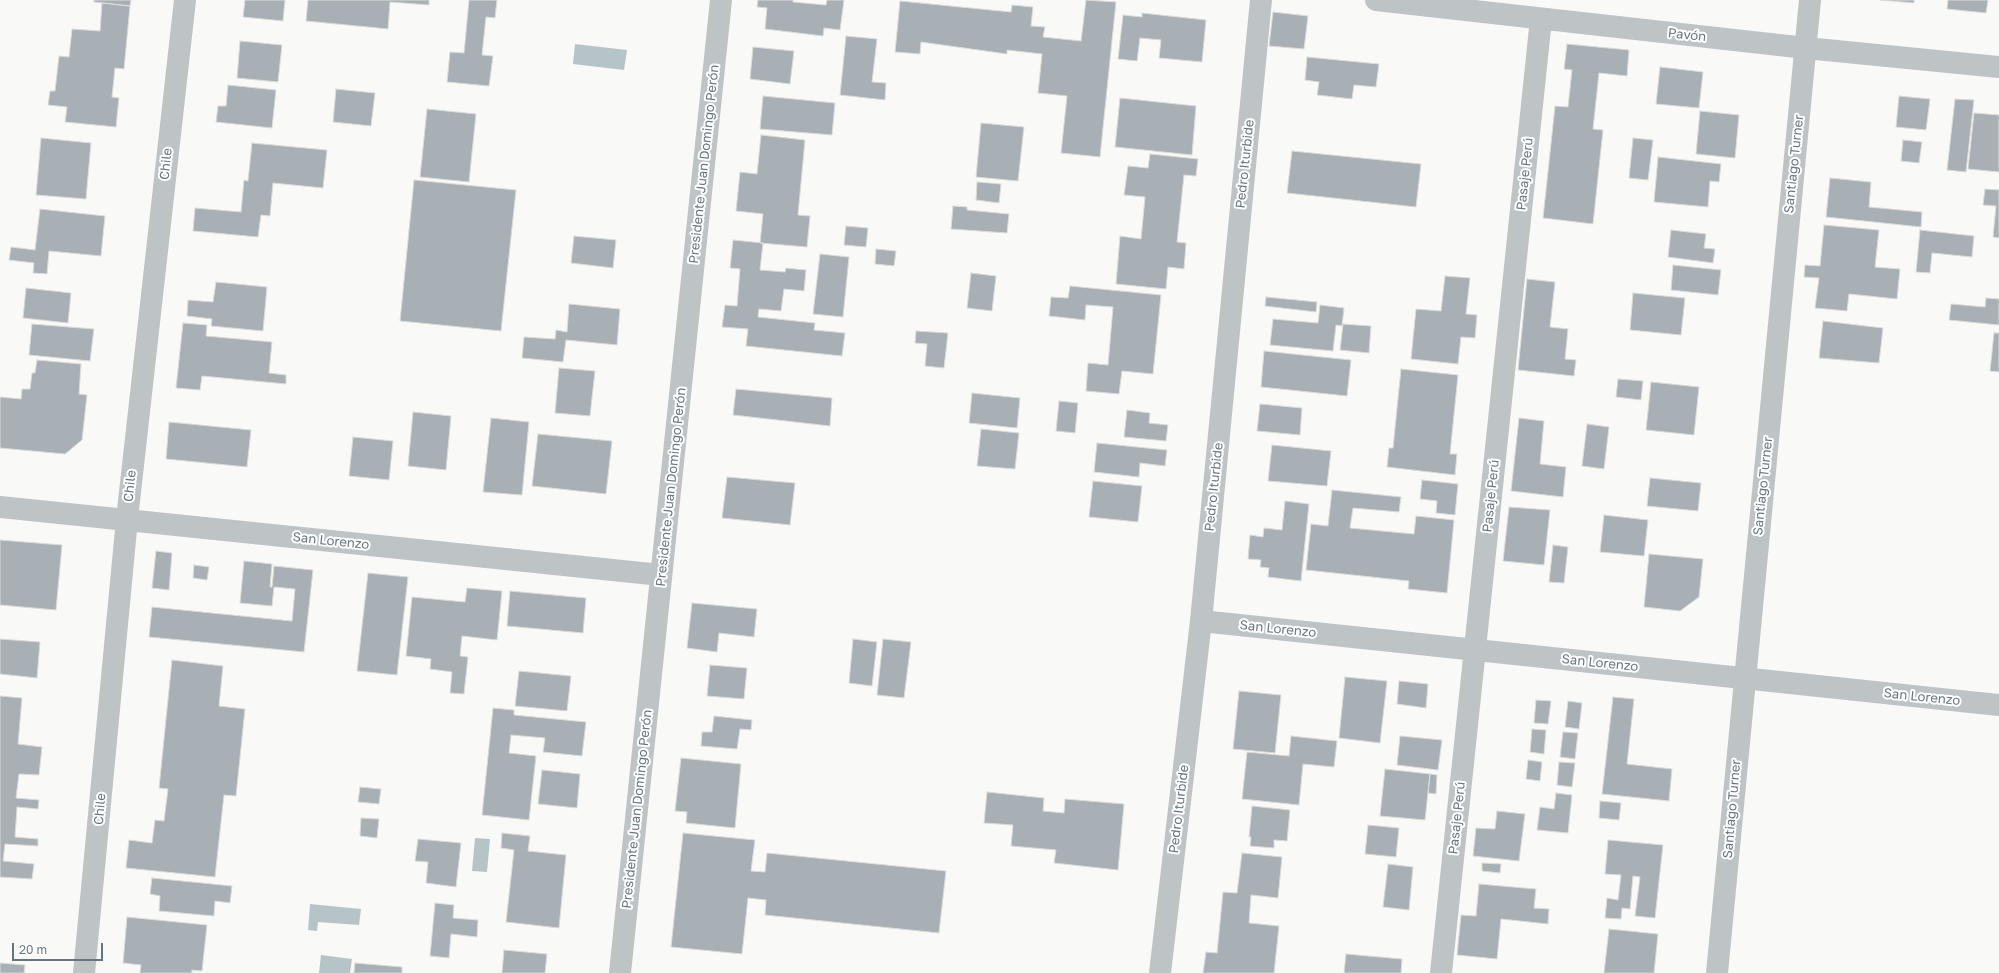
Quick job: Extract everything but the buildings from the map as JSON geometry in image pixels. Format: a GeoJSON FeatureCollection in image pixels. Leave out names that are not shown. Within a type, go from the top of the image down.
{"type":"FeatureCollection","features":[{"type":"Feature","properties":{"kind":"street","name":"Chile"},"geometry":{"type":"LineString","coordinates":[[84,973],[126,519],[185,0]]}},
{"type":"Feature","properties":{"kind":"street","name":"Presidente Juan Domingo Perón"},"geometry":{"type":"LineString","coordinates":[[620,973],[721,0]]}},
{"type":"Feature","properties":{"kind":"street","name":"Pedro Iturbide"},"geometry":{"type":"LineString","coordinates":[[1160,973],[1201,621],[1261,0]]}},
{"type":"Feature","properties":{"kind":"street","name":"Pavón"},"geometry":{"type":"LineString","coordinates":[[1376,0],[1806,48],[1999,67]]}},
{"type":"Feature","properties":{"kind":"street","name":"Santiago Turner"},"geometry":{"type":"LineString","coordinates":[[1717,973],[1810,0]]}},
{"type":"Feature","properties":{"kind":"street","name":"Pasaje Perú"},"geometry":{"type":"LineString","coordinates":[[1441,973],[1541,18]]}},
{"type":"Feature","properties":{"kind":"street","name":"San Lorenzo"},"geometry":{"type":"LineString","coordinates":[[0,507],[661,575]]}},
{"type":"Feature","properties":{"kind":"street","name":"San Lorenzo"},"geometry":{"type":"LineString","coordinates":[[1201,621],[1999,705]]}},
{"type":"Feature","properties":{"kind":"shaded area"},"geometry":{"type":"Polygon","coordinates":[[[575,44],[627,50],[624,70],[573,64],[575,44]]]}},
{"type":"Feature","properties":{"kind":"shaded area"},"geometry":{"type":"Polygon","coordinates":[[[475,838],[490,839],[487,872],[472,871],[475,838]]]}},
{"type":"Feature","properties":{"kind":"shaded area"},"geometry":{"type":"Polygon","coordinates":[[[310,904],[361,909],[359,925],[318,922],[317,931],[308,930],[310,904]]]}},
{"type":"Feature","properties":{"kind":"shaded area"},"geometry":{"type":"Polygon","coordinates":[[[321,955],[352,959],[350,973],[319,973],[321,955]]]}}]}
